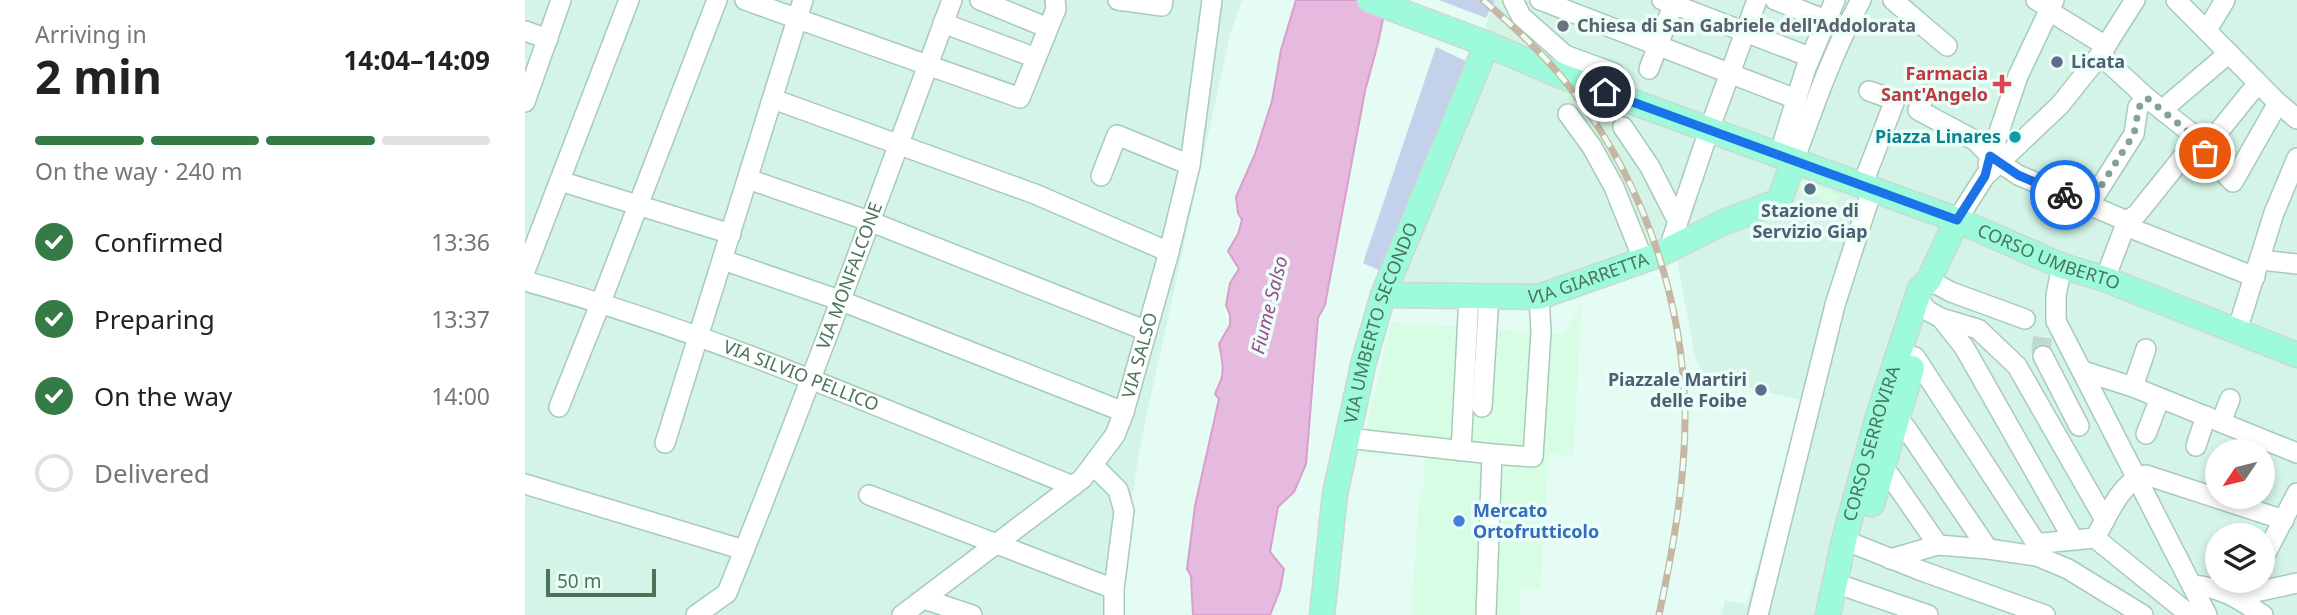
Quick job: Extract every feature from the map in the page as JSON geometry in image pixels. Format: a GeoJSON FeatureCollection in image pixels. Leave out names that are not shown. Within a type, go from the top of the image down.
{"type":"FeatureCollection","features":[{"type":"Feature","properties":{"kind":"main road","name":"CORSO UMBERTO"},"geometry":{"type":"LineString","coordinates":[[1370,0],[1487,44],[1559,75],[1957,220],[2062,266],[2105,279],[2297,355]]}},
{"type":"Feature","properties":{"kind":"main road","name":"VIA UMBERTO SECONDO"},"geometry":{"type":"LineString","coordinates":[[1322,615],[1335,494],[1364,361],[1384,295],[1487,44]]}},
{"type":"Feature","properties":{"kind":"main road","name":"VIA GIARRETTA"},"geometry":{"type":"LineString","coordinates":[[1384,295],[1539,297],[1668,251],[1722,223],[1779,201],[1786,158]]}},
{"type":"Feature","properties":{"kind":"main road","name":"CORSO SERROVIRA"},"geometry":{"type":"LineString","coordinates":[[1828,615],[1841,585],[1907,355],[1929,302],[1957,220]]}},
{"type":"Feature","properties":{"kind":"main road","name":"CORSO SERROVIRA"},"geometry":{"type":"LineString","coordinates":[[1841,585],[1842,615]]}},
{"type":"Feature","properties":{"kind":"street"},"geometry":{"type":"LineString","coordinates":[[527,90],[561,0]]}},
{"type":"Feature","properties":{"kind":"street"},"geometry":{"type":"LineString","coordinates":[[525,271],[629,0]]}},
{"type":"Feature","properties":{"kind":"street"},"geometry":{"type":"LineString","coordinates":[[559,407],[717,0]]}},
{"type":"Feature","properties":{"kind":"street"},"geometry":{"type":"LineString","coordinates":[[745,0],[800,9],[928,65],[1020,98],[1056,9],[1055,0]]}},
{"type":"Feature","properties":{"kind":"street","name":"VIA MONFALCONE"},"geometry":{"type":"LineString","coordinates":[[709,611],[727,593],[811,380],[952,0]]}},
{"type":"Feature","properties":{"kind":"street"},"geometry":{"type":"LineString","coordinates":[[980,0],[1048,28]]}},
{"type":"Feature","properties":{"kind":"street"},"geometry":{"type":"LineString","coordinates":[[1118,0],[1162,6],[1163,0]]}},
{"type":"Feature","properties":{"kind":"street","name":"VIA SALSO"},"geometry":{"type":"LineString","coordinates":[[902,615],[1082,479],[1115,435],[1124,412],[1169,252],[1190,165],[1212,0]]}},
{"type":"Feature","properties":{"kind":"street"},"geometry":{"type":"LineString","coordinates":[[1513,0],[1521,16],[1565,55],[1613,73],[1627,100]]}},
{"type":"Feature","properties":{"kind":"street"},"geometry":{"type":"LineString","coordinates":[[1540,0],[1796,99]]}},
{"type":"Feature","properties":{"kind":"street"},"geometry":{"type":"LineString","coordinates":[[1668,251],[1709,130],[1758,0]]}},
{"type":"Feature","properties":{"kind":"street"},"geometry":{"type":"LineString","coordinates":[[1775,0],[1826,20]]}},
{"type":"Feature","properties":{"kind":"street"},"geometry":{"type":"LineString","coordinates":[[1786,158],[1796,99],[1835,0]]}},
{"type":"Feature","properties":{"kind":"street"},"geometry":{"type":"LineString","coordinates":[[1786,158],[1861,0]]}},
{"type":"Feature","properties":{"kind":"street"},"geometry":{"type":"LineString","coordinates":[[1893,0],[1947,47]]}},
{"type":"Feature","properties":{"kind":"street"},"geometry":{"type":"LineString","coordinates":[[1957,220],[1996,159],[2064,100],[2103,51],[2135,0]]}},
{"type":"Feature","properties":{"kind":"street"},"geometry":{"type":"LineString","coordinates":[[2176,0],[2296,118]]}},
{"type":"Feature","properties":{"kind":"street"},"geometry":{"type":"LineString","coordinates":[[2207,30],[2225,0]]}},
{"type":"Feature","properties":{"kind":"street"},"geometry":{"type":"LineString","coordinates":[[1649,69],[1659,46],[1670,2],[1810,58]]}},
{"type":"Feature","properties":{"kind":"street"},"geometry":{"type":"LineString","coordinates":[[1996,159],[2021,72],[2046,4],[2103,51],[2154,104],[2191,134],[2233,182],[2278,103]]}},
{"type":"Feature","properties":{"kind":"street"},"geometry":{"type":"LineString","coordinates":[[665,443],[800,9]]}},
{"type":"Feature","properties":{"kind":"street"},"geometry":{"type":"LineString","coordinates":[[943,23],[1036,58]]}},
{"type":"Feature","properties":{"kind":"street"},"geometry":{"type":"LineString","coordinates":[[525,31],[548,39]]}},
{"type":"Feature","properties":{"kind":"street"},"geometry":{"type":"LineString","coordinates":[[2089,205],[2134,134],[2139,107],[2154,104],[2189,75],[2229,53]]}},
{"type":"Feature","properties":{"kind":"street"},"geometry":{"type":"LineString","coordinates":[[2105,279],[2127,220],[2137,214],[2186,153],[2211,141],[2258,83]]}},
{"type":"Feature","properties":{"kind":"street"},"geometry":{"type":"LineString","coordinates":[[1759,615],[1836,302],[1867,188],[1895,100],[1870,91]]}},
{"type":"Feature","properties":{"kind":"street"},"geometry":{"type":"LineString","coordinates":[[1925,95],[1918,110],[1976,141],[2018,175],[2127,220],[2133,229],[2257,269],[2297,264]]}},
{"type":"Feature","properties":{"kind":"street"},"geometry":{"type":"LineString","coordinates":[[773,99],[1035,194],[1169,252]]}},
{"type":"Feature","properties":{"kind":"street"},"geometry":{"type":"LineString","coordinates":[[1568,114],[1592,147],[1615,187],[1643,259]]}},
{"type":"Feature","properties":{"kind":"street"},"geometry":{"type":"LineString","coordinates":[[1623,127],[1650,167],[1677,220]]}},
{"type":"Feature","properties":{"kind":"street"},"geometry":{"type":"LineString","coordinates":[[1101,176],[1117,135],[1190,165]]}},
{"type":"Feature","properties":{"kind":"street"},"geometry":{"type":"LineString","coordinates":[[2237,331],[2274,213],[2297,158]]}},
{"type":"Feature","properties":{"kind":"street"},"geometry":{"type":"LineString","coordinates":[[748,179],[869,221],[1147,331]]}},
{"type":"Feature","properties":{"kind":"street"},"geometry":{"type":"LineString","coordinates":[[560,181],[731,234]]}},
{"type":"Feature","properties":{"kind":"street"},"geometry":{"type":"LineString","coordinates":[[723,260],[839,300],[1124,412]]}},
{"type":"Feature","properties":{"kind":"street"},"geometry":{"type":"LineString","coordinates":[[2041,322],[2056,295],[2062,266]]}},
{"type":"Feature","properties":{"kind":"street","name":"VIA SILVIO PELLICO"},"geometry":{"type":"LineString","coordinates":[[525,281],[601,302],[700,336],[1073,486]]}},
{"type":"Feature","properties":{"kind":"street"},"geometry":{"type":"LineString","coordinates":[[1929,302],[1951,292],[2041,322],[2083,371],[2207,615]]}},
{"type":"Feature","properties":{"kind":"street"},"geometry":{"type":"LineString","coordinates":[[1479,296],[1482,407]]}},
{"type":"Feature","properties":{"kind":"street"},"geometry":{"type":"LineString","coordinates":[[1461,451],[1479,296]]}},
{"type":"Feature","properties":{"kind":"street"},"geometry":{"type":"LineString","coordinates":[[1347,438],[1533,457],[1541,332],[1539,297]]}},
{"type":"Feature","properties":{"kind":"street"},"geometry":{"type":"LineString","coordinates":[[1929,302],[1978,329],[2017,366],[2105,520]]}},
{"type":"Feature","properties":{"kind":"street"},"geometry":{"type":"LineString","coordinates":[[1929,302],[1964,346],[2073,539]]}},
{"type":"Feature","properties":{"kind":"street"},"geometry":{"type":"LineString","coordinates":[[2133,387],[2146,349]]}},
{"type":"Feature","properties":{"kind":"street"},"geometry":{"type":"LineString","coordinates":[[1907,355],[2037,551],[2143,615]]}},
{"type":"Feature","properties":{"kind":"street"},"geometry":{"type":"LineString","coordinates":[[2043,356],[2079,426]]}},
{"type":"Feature","properties":{"kind":"street"},"geometry":{"type":"LineString","coordinates":[[2083,371],[2209,415],[2297,453]]}},
{"type":"Feature","properties":{"kind":"street"},"geometry":{"type":"LineString","coordinates":[[2146,433],[2160,398]]}},
{"type":"Feature","properties":{"kind":"street"},"geometry":{"type":"LineString","coordinates":[[2196,446],[2209,415],[2230,399]]}},
{"type":"Feature","properties":{"kind":"street"},"geometry":{"type":"LineString","coordinates":[[1889,414],[1988,549]]}},
{"type":"Feature","properties":{"kind":"street"},"geometry":{"type":"LineString","coordinates":[[1486,615],[1492,454]]}},
{"type":"Feature","properties":{"kind":"street"},"geometry":{"type":"LineString","coordinates":[[1874,464],[1891,477],[1938,545]]}},
{"type":"Feature","properties":{"kind":"street"},"geometry":{"type":"LineString","coordinates":[[1093,465],[1118,490],[1124,511],[1114,589],[1114,615]]}},
{"type":"Feature","properties":{"kind":"street"},"geometry":{"type":"LineString","coordinates":[[2095,538],[2124,490],[2136,478],[2146,475],[2284,520]]}},
{"type":"Feature","properties":{"kind":"street"},"geometry":{"type":"LineString","coordinates":[[525,484],[744,550]]}},
{"type":"Feature","properties":{"kind":"street"},"geometry":{"type":"LineString","coordinates":[[869,495],[1114,589]]}},
{"type":"Feature","properties":{"kind":"street"},"geometry":{"type":"LineString","coordinates":[[2275,537],[2296,496]]}},
{"type":"Feature","properties":{"kind":"street"},"geometry":{"type":"LineString","coordinates":[[2037,551],[2043,543],[2095,538],[2190,615]]}},
{"type":"Feature","properties":{"kind":"street"},"geometry":{"type":"LineString","coordinates":[[1852,543],[2045,615]]}},
{"type":"Feature","properties":{"kind":"street"},"geometry":{"type":"LineString","coordinates":[[1889,559],[1938,545],[2037,551]]}},
{"type":"Feature","properties":{"kind":"street"},"geometry":{"type":"LineString","coordinates":[[2237,608],[2251,593],[2297,583]]}},
{"type":"Feature","properties":{"kind":"street"},"geometry":{"type":"LineString","coordinates":[[1841,585],[1928,615]]}},
{"type":"Feature","properties":{"kind":"street"},"geometry":{"type":"LineString","coordinates":[[2192,585],[2211,586],[2237,608],[2263,615]]}},
{"type":"Feature","properties":{"kind":"street"},"geometry":{"type":"LineString","coordinates":[[924,599],[972,615]]}},
{"type":"Feature","properties":{"kind":"shaded area"},"geometry":{"type":"Polygon","coordinates":[[[525,0],[1242,0],[1230,35],[1141,441],[1114,615],[525,615],[525,0]]]}},
{"type":"Feature","properties":{"kind":"shaded area"},"geometry":{"type":"Polygon","coordinates":[[[1439,0],[1495,0],[1486,18],[1439,0]]]}},
{"type":"Feature","properties":{"kind":"shaded area"},"geometry":{"type":"Polygon","coordinates":[[[1492,0],[2297,0],[2297,615],[1721,615],[1725,600],[1747,605],[1801,400],[1705,378],[1695,356],[1677,261],[1598,286],[1393,303],[1475,62],[1492,0]]]}},
{"type":"Feature","properties":{"kind":"shaded area"},"geometry":{"type":"Polygon","coordinates":[[[1436,47],[1468,62],[1381,271],[1363,263],[1436,47]]]}},
{"type":"Feature","properties":{"kind":"shaded area"},"geometry":{"type":"Polygon","coordinates":[[[1802,181],[1841,195],[1836,205],[1799,190],[1802,181]]]}},
{"type":"Feature","properties":{"kind":"shaded area"},"geometry":{"type":"Polygon","coordinates":[[[1582,304],[1573,456],[1549,454],[1540,588],[1521,589],[1519,615],[1411,615],[1420,487],[1423,487],[1426,452],[1390,450],[1390,456],[1360,454],[1391,322],[1563,334],[1582,304]]]}},
{"type":"Feature","properties":{"kind":"water","name":"Fiume Salso"},"geometry":{"type":"Polygon","coordinates":[[[1296,0],[1387,0],[1365,91],[1325,305],[1318,318],[1306,464],[1294,492],[1278,507],[1270,552],[1284,569],[1280,590],[1270,615],[1193,615],[1191,576],[1187,569],[1195,506],[1219,399],[1215,394],[1223,372],[1219,344],[1230,325],[1226,305],[1230,283],[1239,269],[1228,251],[1238,234],[1242,220],[1238,213],[1236,197],[1255,154],[1272,101],[1281,50],[1296,0]]]}},
{"type":"Feature","properties":{"kind":"tunnel"},"geometry":{"type":"LineString","coordinates":[[2043,356],[2041,348],[2044,328]]}},
{"type":"Feature","properties":{"kind":"railway"},"geometry":{"type":"LineString","coordinates":[[1483,0],[1541,54],[1587,110],[1612,149],[1633,190],[1665,275],[1682,365],[1685,436],[1678,513],[1659,615]]}},
{"type":"Feature","properties":{"kind":"way so far"},"geometry":{"type":"LineString","coordinates":[[2065,195],[2089,205],[2134,134],[2139,107],[2147,98],[2191,134],[2205,153]]}},
{"type":"Feature","properties":{"kind":"place","name":"Chiesa di San Gabriele dell'Addolorata"},"geometry":{"type":"Point","coordinates":[1563,26]}},
{"type":"Feature","properties":{"kind":"place","name":"Licata"},"geometry":{"type":"Point","coordinates":[2057,62]}},
{"type":"Feature","properties":{"kind":"place","name":"Farmacia Sant'Angelo"},"geometry":{"type":"Point","coordinates":[2002,84]}},
{"type":"Feature","properties":{"kind":"place","name":"Piazza Linares"},"geometry":{"type":"Point","coordinates":[2015,137]}},
{"type":"Feature","properties":{"kind":"place","name":"Stazione di Servizio Giap"},"geometry":{"type":"Point","coordinates":[1810,189]}},
{"type":"Feature","properties":{"kind":"place","name":"Piazzale Martiri delle Foibe"},"geometry":{"type":"Point","coordinates":[1761,390]}},
{"type":"Feature","properties":{"kind":"place","name":"Mercato Ortofrutticolo"},"geometry":{"type":"Point","coordinates":[1459,521]}},
{"type":"Feature","properties":{"kind":"route"},"geometry":{"type":"LineString","coordinates":[[1605,92],[1957,220],[1985,176],[1990,156],[2018,175],[2065,195]]}}]}
